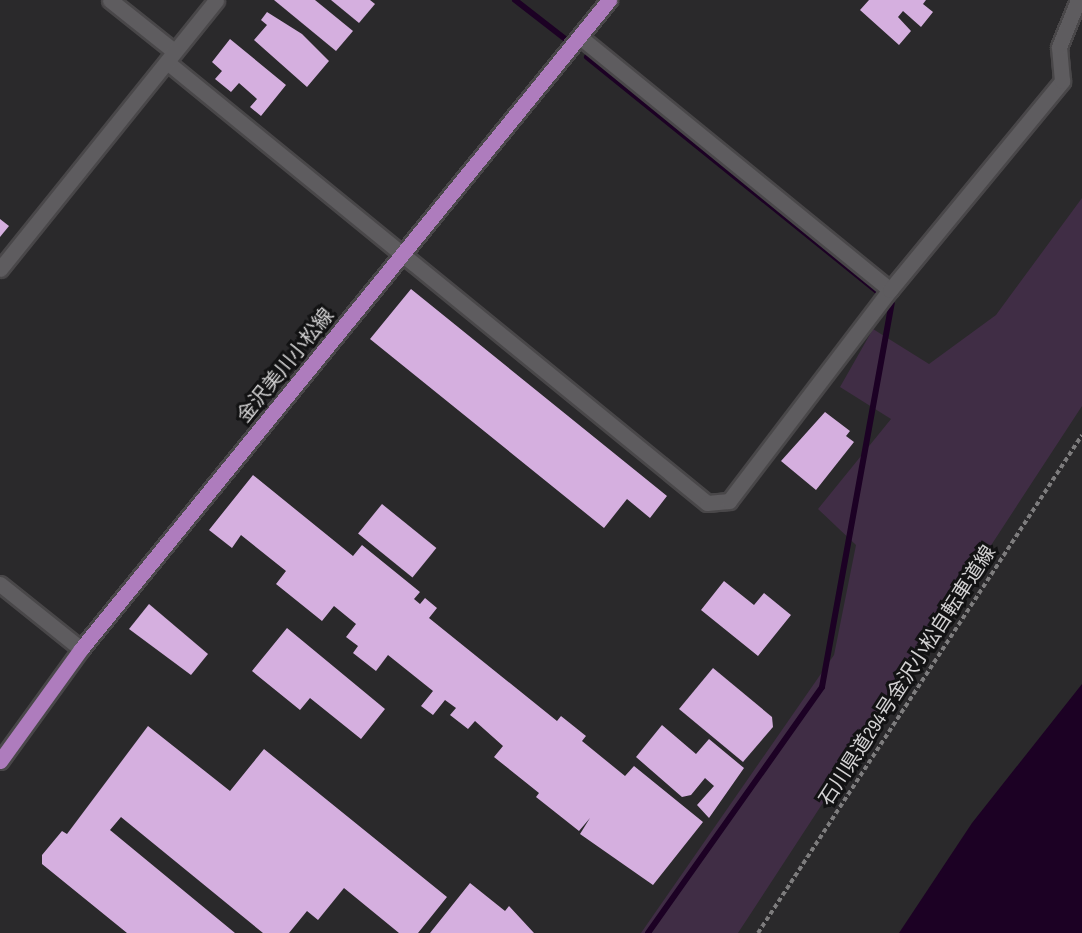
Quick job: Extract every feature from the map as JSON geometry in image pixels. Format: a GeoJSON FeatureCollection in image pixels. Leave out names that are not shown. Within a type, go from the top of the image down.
{"type":"FeatureCollection","features":[{"type":"Feature","properties":{"kind":"main road","name":"金沢美川小松線"},"geometry":{"type":"LineString","coordinates":[[2,755],[81,649],[404,255],[609,0]]}},
{"type":"Feature","properties":{"kind":"street"},"geometry":{"type":"LineString","coordinates":[[110,0],[170,57],[404,255],[707,503],[729,501],[890,290],[1062,81],[1059,47],[1078,0]]}},
{"type":"Feature","properties":{"kind":"street"},"geometry":{"type":"LineString","coordinates":[[0,269],[216,0]]}},
{"type":"Feature","properties":{"kind":"street"},"geometry":{"type":"LineString","coordinates":[[580,37],[890,290]]}},
{"type":"Feature","properties":{"kind":"street"},"geometry":{"type":"LineString","coordinates":[[0,584],[81,649]]}},
{"type":"Feature","properties":{"kind":"path","name":"石川県道294号金沢小松自転車道線"},"geometry":{"type":"LineString","coordinates":[[758,933],[1082,435]]}},
{"type":"Feature","properties":{"kind":"shaded area"},"geometry":{"type":"Polygon","coordinates":[[[1082,198],[1082,406],[738,933],[641,933],[834,655],[856,545],[818,509],[891,419],[840,387],[873,329],[929,364],[996,315],[1082,198]]]}},
{"type":"Feature","properties":{"kind":"shaded area"},"geometry":{"type":"Polygon","coordinates":[[[1082,684],[1082,933],[899,933],[972,823],[1082,684]]]}},
{"type":"Feature","properties":{"kind":"building"},"geometry":{"type":"Polygon","coordinates":[[[274,0],[315,0],[353,31],[336,51],[274,0]]]}},
{"type":"Feature","properties":{"kind":"building"},"geometry":{"type":"Polygon","coordinates":[[[331,0],[370,0],[375,4],[359,23],[331,0]]]}},
{"type":"Feature","properties":{"kind":"building"},"geometry":{"type":"Polygon","coordinates":[[[869,0],[926,0],[923,4],[933,12],[921,27],[903,11],[898,17],[911,31],[899,45],[860,10],[869,0]]]}},
{"type":"Feature","properties":{"kind":"building"},"geometry":{"type":"Polygon","coordinates":[[[267,12],[302,34],[329,61],[307,87],[254,40],[267,25],[261,20],[267,12]]]}},
{"type":"Feature","properties":{"kind":"building"},"geometry":{"type":"Polygon","coordinates":[[[230,39],[286,85],[261,116],[250,107],[257,99],[239,83],[231,92],[215,79],[222,71],[212,62],[230,39]]]}},
{"type":"Feature","properties":{"kind":"building"},"geometry":{"type":"Polygon","coordinates":[[[0,219],[9,226],[0,237],[0,219]]]}},
{"type":"Feature","properties":{"kind":"building"},"geometry":{"type":"Polygon","coordinates":[[[411,289],[667,496],[650,518],[627,499],[604,528],[370,339],[411,289]]]}},
{"type":"Feature","properties":{"kind":"building"},"geometry":{"type":"Polygon","coordinates":[[[825,412],[850,431],[846,436],[854,442],[816,490],[781,461],[825,412]]]}},
{"type":"Feature","properties":{"kind":"building"},"geometry":{"type":"Polygon","coordinates":[[[253,475],[353,556],[362,545],[420,592],[414,599],[420,604],[425,598],[437,608],[429,618],[557,721],[561,716],[586,736],[582,741],[625,776],[634,766],[703,822],[653,885],[580,834],[590,818],[579,831],[536,797],[539,793],[494,757],[503,746],[475,721],[468,729],[450,715],[456,708],[445,700],[433,715],[421,706],[433,691],[388,655],[376,671],[353,653],[358,646],[346,637],[356,624],[334,606],[322,621],[276,584],[286,571],[241,535],[232,548],[209,530],[253,475]]]}},
{"type":"Feature","properties":{"kind":"building"},"geometry":{"type":"Polygon","coordinates":[[[382,504],[436,548],[412,578],[358,534],[382,504]]]}},
{"type":"Feature","properties":{"kind":"building"},"geometry":{"type":"Polygon","coordinates":[[[724,581],[754,605],[764,593],[791,615],[758,656],[701,610],[724,581]]]}},
{"type":"Feature","properties":{"kind":"building"},"geometry":{"type":"Polygon","coordinates":[[[149,604],[208,654],[191,675],[129,629],[149,604]]]}},
{"type":"Feature","properties":{"kind":"building"},"geometry":{"type":"Polygon","coordinates":[[[287,628],[385,709],[361,739],[310,698],[300,710],[252,671],[287,628]]]}},
{"type":"Feature","properties":{"kind":"building"},"geometry":{"type":"Polygon","coordinates":[[[713,668],[772,717],[773,727],[743,762],[679,709],[713,668]]]}},
{"type":"Feature","properties":{"kind":"building"},"geometry":{"type":"Polygon","coordinates":[[[662,725],[696,754],[709,739],[744,768],[709,818],[697,805],[714,786],[705,778],[691,795],[682,797],[636,757],[662,725]]]}},
{"type":"Feature","properties":{"kind":"building"},"geometry":{"type":"Polygon","coordinates":[[[148,726],[230,791],[264,749],[447,897],[418,933],[399,933],[344,888],[318,920],[307,911],[289,933],[263,933],[121,817],[110,830],[235,933],[127,933],[42,864],[42,855],[62,831],[67,834],[148,726]]]}},
{"type":"Feature","properties":{"kind":"building"},"geometry":{"type":"Polygon","coordinates":[[[470,883],[505,911],[509,906],[534,933],[430,933],[470,883]]]}},
{"type":"Feature","properties":{"kind":"waterway"},"geometry":{"type":"LineString","coordinates":[[515,0],[564,38]]}},
{"type":"Feature","properties":{"kind":"waterway"},"geometry":{"type":"LineString","coordinates":[[587,57],[878,292]]}},
{"type":"Feature","properties":{"kind":"waterway"},"geometry":{"type":"LineString","coordinates":[[648,933],[822,687],[892,303]]}}]}
